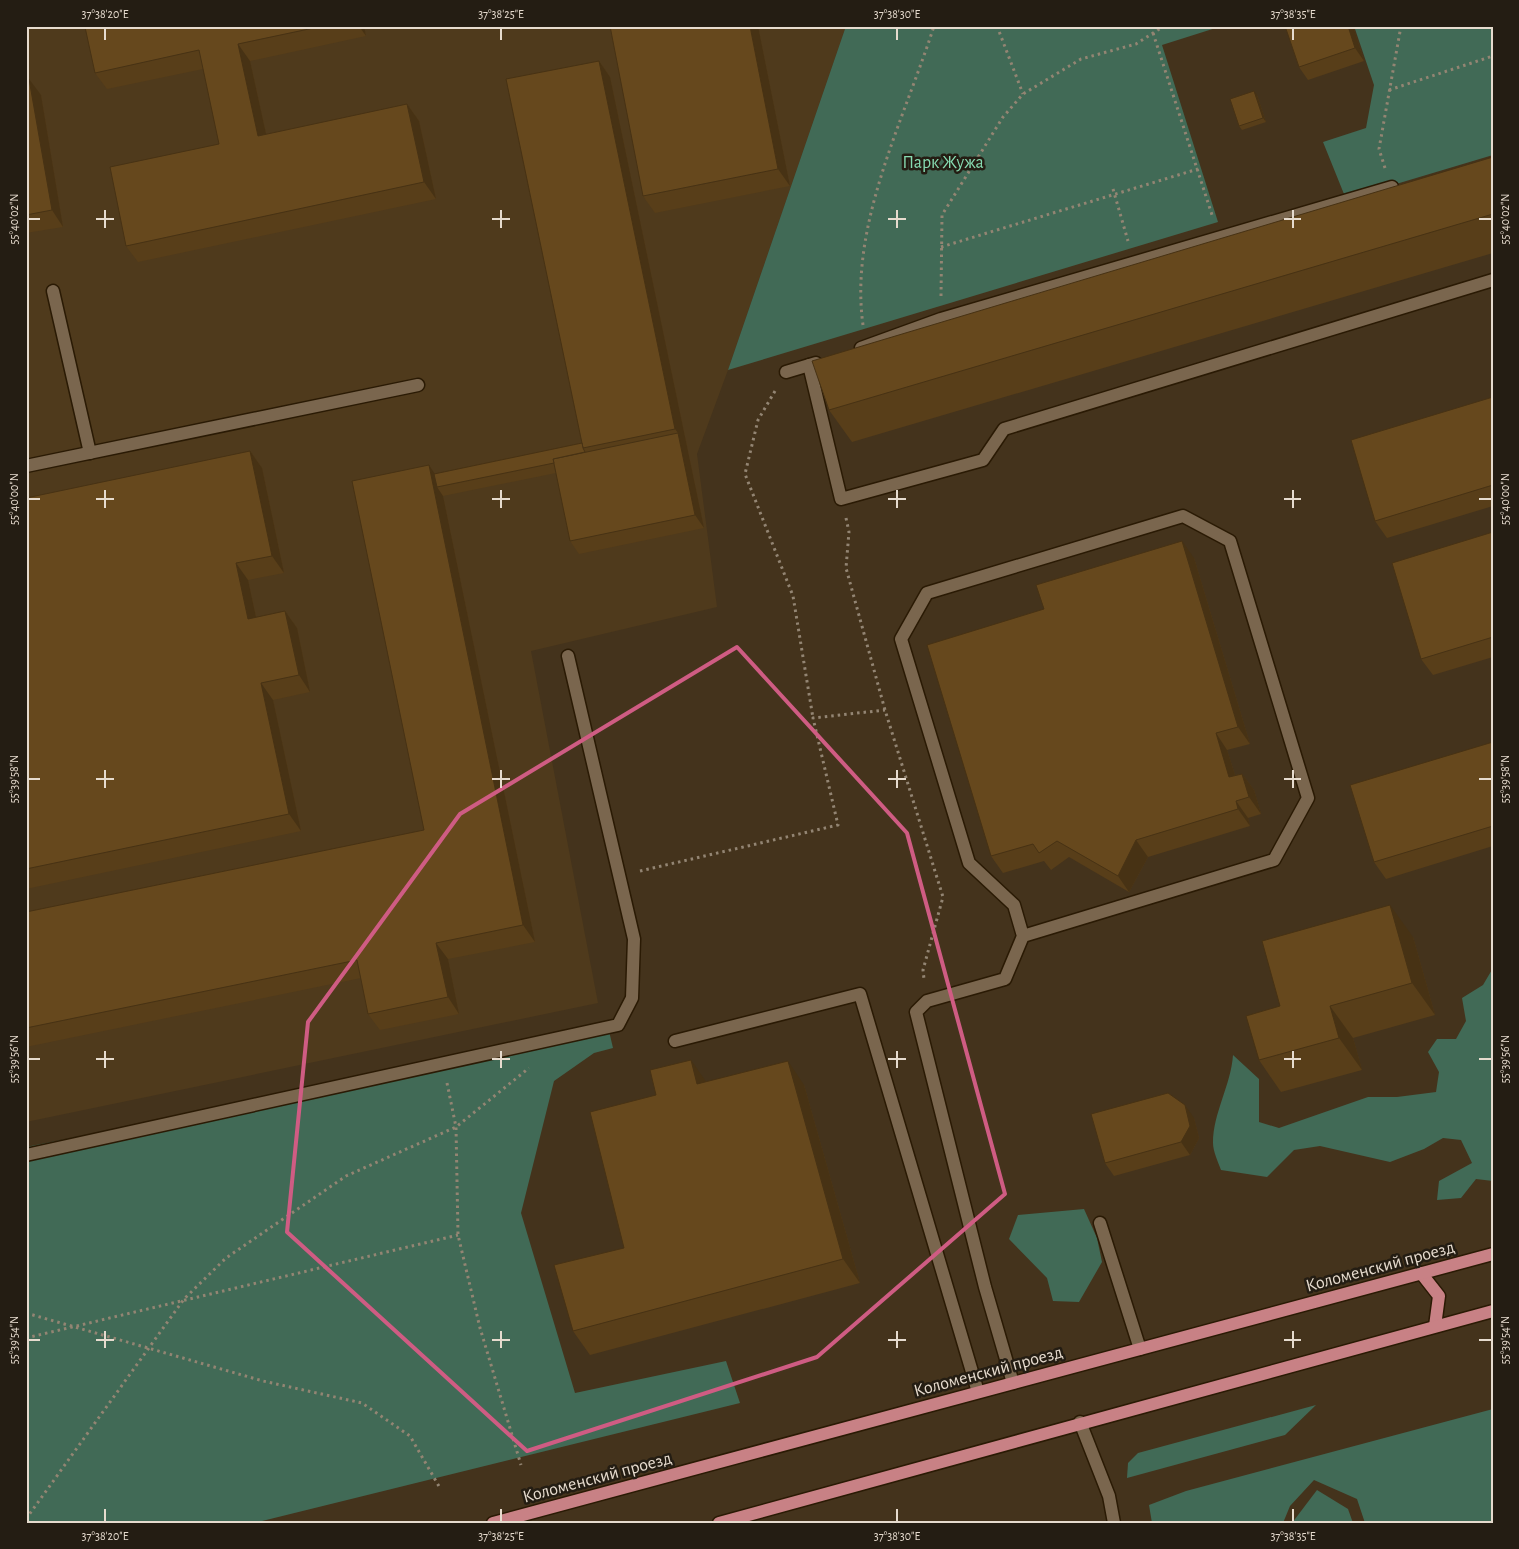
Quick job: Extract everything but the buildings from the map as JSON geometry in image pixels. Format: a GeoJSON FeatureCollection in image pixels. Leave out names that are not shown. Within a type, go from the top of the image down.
{"type":"FeatureCollection","features":[{"type":"Feature","properties":{"kind":"main road","name":"Коломенский проезд"},"geometry":{"type":"LineString","coordinates":[[493,1523],[1493,1254]]}},
{"type":"Feature","properties":{"kind":"main road"},"geometry":{"type":"LineString","coordinates":[[1421,1273],[1439,1296],[1435,1326]]}},
{"type":"Feature","properties":{"kind":"main road"},"geometry":{"type":"LineString","coordinates":[[719,1523],[1080,1422],[1493,1311]]}},
{"type":"Feature","properties":{"kind":"lane"},"geometry":{"type":"LineString","coordinates":[[850,351],[940,319],[1397,186]]}},
{"type":"Feature","properties":{"kind":"lane"},"geometry":{"type":"LineString","coordinates":[[809,365],[841,499],[983,460],[1004,429],[1493,280]]}},
{"type":"Feature","properties":{"kind":"lane"},"geometry":{"type":"LineString","coordinates":[[53,291],[90,453]]}},
{"type":"Feature","properties":{"kind":"lane"},"geometry":{"type":"LineString","coordinates":[[786,372],[826,360]]}},
{"type":"Feature","properties":{"kind":"lane"},"geometry":{"type":"LineString","coordinates":[[26,466],[418,385]]}},
{"type":"Feature","properties":{"kind":"lane"},"geometry":{"type":"LineString","coordinates":[[1013,1383],[985,1287],[916,1012],[927,1001],[1005,978],[1024,936],[1014,905],[969,862],[902,639],[927,593],[1183,516],[1230,541],[1308,798],[1274,860],[1024,936]]}},
{"type":"Feature","properties":{"kind":"lane"},"geometry":{"type":"LineString","coordinates":[[26,1155],[618,1025],[632,998],[634,939],[568,656]]}},
{"type":"Feature","properties":{"kind":"lane"},"geometry":{"type":"LineString","coordinates":[[676,1041],[860,994],[978,1392]]}},
{"type":"Feature","properties":{"kind":"lane"},"geometry":{"type":"LineString","coordinates":[[1100,1223],[1140,1349]]}},
{"type":"Feature","properties":{"kind":"lane"},"geometry":{"type":"LineString","coordinates":[[1080,1422],[1109,1496],[1114,1523]]}},
{"type":"Feature","properties":{"kind":"path"},"geometry":{"type":"LineString","coordinates":[[866,346],[860,300],[864,242],[887,160],[934,26]]}},
{"type":"Feature","properties":{"kind":"path"},"geometry":{"type":"LineString","coordinates":[[997,26],[1023,94]]}},
{"type":"Feature","properties":{"kind":"path"},"geometry":{"type":"LineString","coordinates":[[940,319],[942,216],[1003,117],[1023,94],[1081,59],[1136,44],[1164,26]]}},
{"type":"Feature","properties":{"kind":"path"},"geometry":{"type":"LineString","coordinates":[[1397,186],[1379,149],[1401,26]]}},
{"type":"Feature","properties":{"kind":"path"},"geometry":{"type":"LineString","coordinates":[[1154,33],[1219,238]]}},
{"type":"Feature","properties":{"kind":"path"},"geometry":{"type":"LineString","coordinates":[[1390,90],[1493,56]]}},
{"type":"Feature","properties":{"kind":"path"},"geometry":{"type":"LineString","coordinates":[[941,247],[1198,169]]}},
{"type":"Feature","properties":{"kind":"path"},"geometry":{"type":"LineString","coordinates":[[1113,189],[1135,262]]}},
{"type":"Feature","properties":{"kind":"path"},"geometry":{"type":"LineString","coordinates":[[620,876],[838,825],[813,718],[794,596],[745,474],[758,420],[786,372]]}},
{"type":"Feature","properties":{"kind":"path"},"geometry":{"type":"LineString","coordinates":[[841,499],[849,532],[846,568],[885,710],[943,897],[923,970],[927,1001]]}},
{"type":"Feature","properties":{"kind":"path"},"geometry":{"type":"LineString","coordinates":[[813,718],[885,710]]}},
{"type":"Feature","properties":{"kind":"path"},"geometry":{"type":"LineString","coordinates":[[443,1063],[456,1127],[458,1235],[480,1328],[521,1465]]}},
{"type":"Feature","properties":{"kind":"path"},"geometry":{"type":"LineString","coordinates":[[26,1519],[184,1299],[226,1258],[346,1176],[456,1127],[531,1066]]}},
{"type":"Feature","properties":{"kind":"path"},"geometry":{"type":"LineString","coordinates":[[26,1338],[458,1235]]}},
{"type":"Feature","properties":{"kind":"path"},"geometry":{"type":"LineString","coordinates":[[26,1313],[263,1382],[362,1403],[410,1436],[440,1488]]}},
{"type":"Feature","properties":{"kind":"highlighted area"},"geometry":{"type":"Polygon","coordinates":[[[737,647],[907,833],[1005,1194],[817,1357],[527,1451],[287,1232],[308,1022],[460,814],[737,647]]]}},
{"type":"Feature","properties":{"kind":"shaded area"},"geometry":{"type":"Polygon","coordinates":[[[26,26],[846,26],[728,370],[697,454],[717,607],[531,651],[598,1003],[26,1122],[26,26]]]}},
{"type":"Feature","properties":{"kind":"green space","name":"Парк Жужа"},"geometry":{"type":"Polygon","coordinates":[[[846,26],[1222,26],[1162,45],[1218,222],[728,370],[846,26]]]}},
{"type":"Feature","properties":{"kind":"green space"},"geometry":{"type":"Polygon","coordinates":[[[1354,26],[1493,26],[1493,155],[1346,199],[1323,142],[1366,128],[1374,85],[1354,26]]]}},
{"type":"Feature","properties":{"kind":"green space"},"geometry":{"type":"Polygon","coordinates":[[[1493,968],[1493,1181],[1476,1179],[1461,1198],[1437,1200],[1439,1181],[1472,1163],[1461,1140],[1443,1138],[1424,1149],[1390,1162],[1320,1146],[1294,1150],[1267,1177],[1221,1170],[1214,1149],[1214,1132],[1232,1066],[1233,1055],[1259,1079],[1259,1122],[1279,1128],[1368,1097],[1397,1097],[1436,1092],[1439,1072],[1428,1052],[1437,1039],[1456,1039],[1466,1021],[1462,998],[1483,985],[1493,968]]]}},
{"type":"Feature","properties":{"kind":"green space"},"geometry":{"type":"Polygon","coordinates":[[[609,1031],[613,1048],[594,1053],[554,1081],[521,1213],[575,1393],[726,1361],[740,1403],[254,1523],[26,1523],[26,1147],[609,1031]]]}},
{"type":"Feature","properties":{"kind":"green space"},"geometry":{"type":"Polygon","coordinates":[[[1084,1209],[1097,1238],[1102,1262],[1079,1302],[1053,1301],[1047,1278],[1009,1239],[1018,1215],[1084,1209]]]}},
{"type":"Feature","properties":{"kind":"green space"},"geometry":{"type":"Polygon","coordinates":[[[1316,1405],[1285,1435],[1127,1478],[1128,1463],[1138,1453],[1316,1405]]]}},
{"type":"Feature","properties":{"kind":"green space"},"geometry":{"type":"Polygon","coordinates":[[[1493,1409],[1493,1523],[1365,1523],[1357,1499],[1314,1480],[1290,1506],[1283,1523],[1152,1523],[1149,1505],[1186,1491],[1493,1409]]]}},
{"type":"Feature","properties":{"kind":"green space"},"geometry":{"type":"Polygon","coordinates":[[[1317,1490],[1348,1509],[1353,1523],[1292,1523],[1317,1490]]]}}]}
